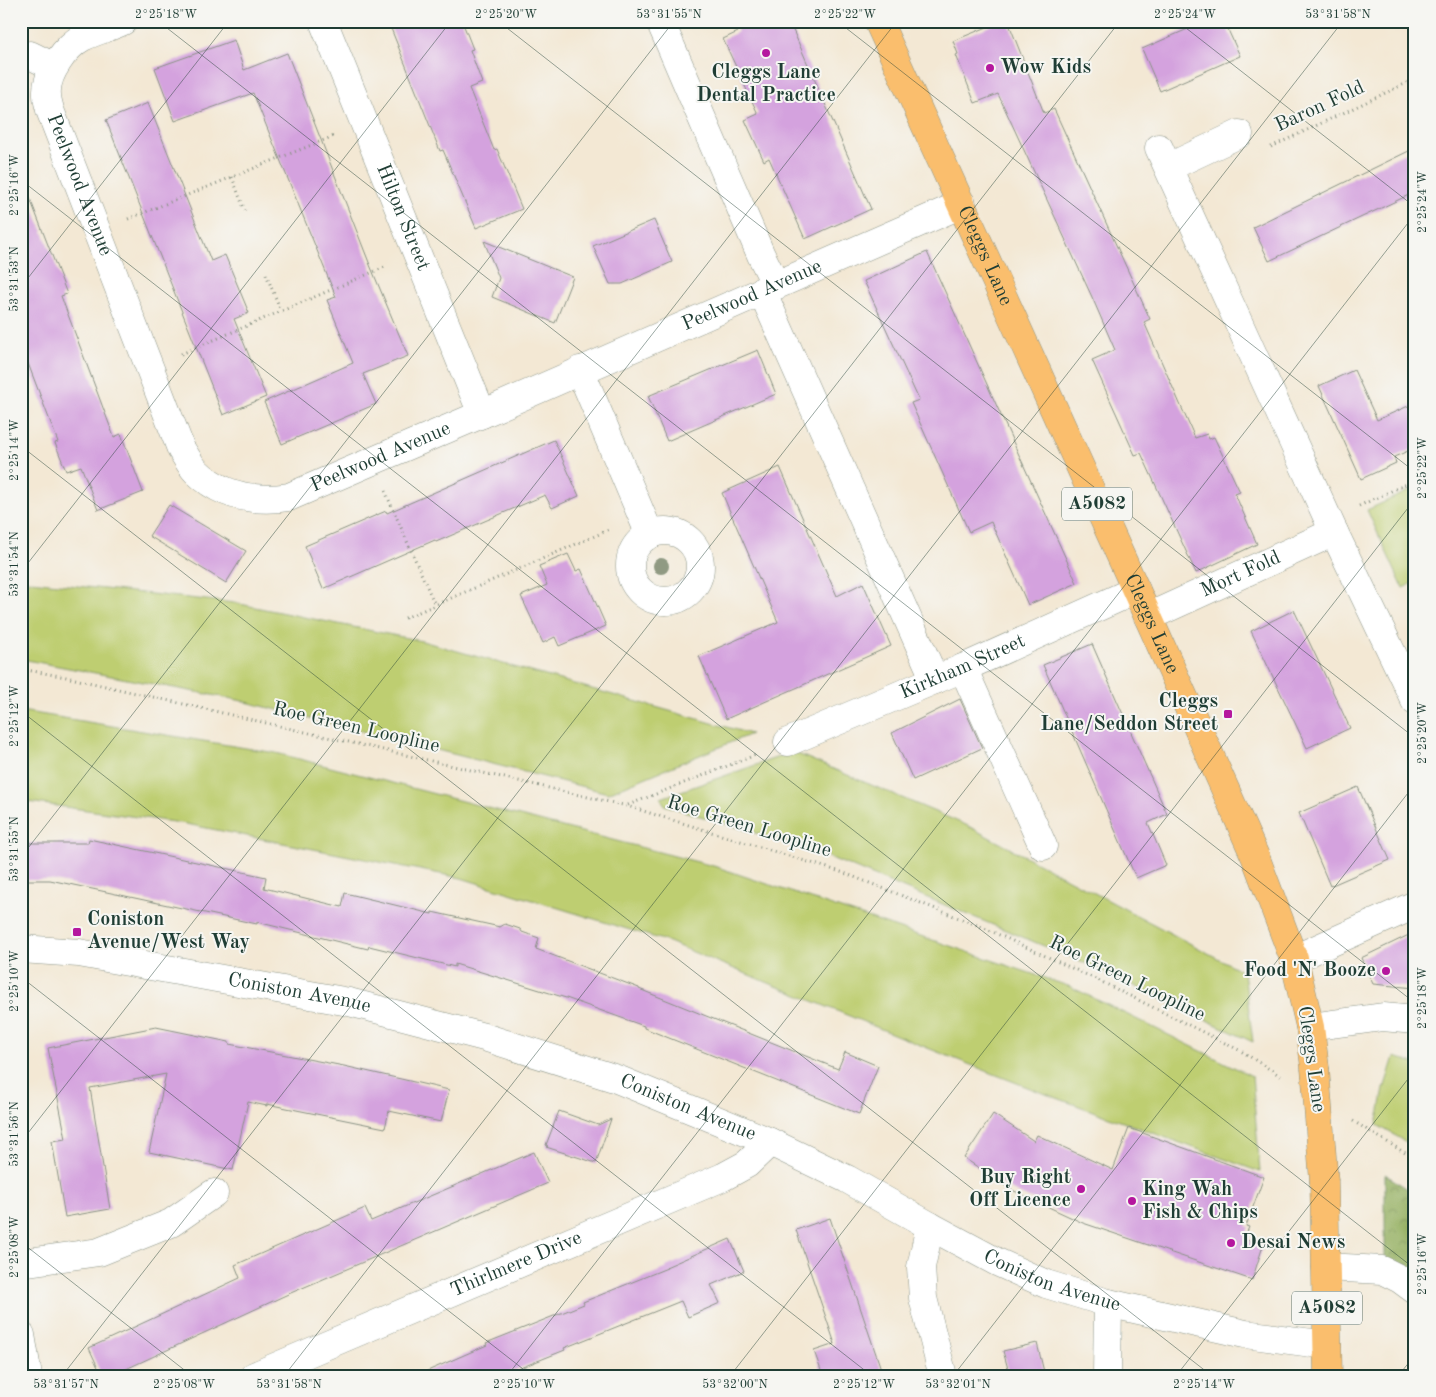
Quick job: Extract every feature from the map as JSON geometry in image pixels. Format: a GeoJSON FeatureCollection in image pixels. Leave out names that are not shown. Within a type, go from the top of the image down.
{"type":"FeatureCollection","features":[{"type":"Feature","properties":{"kind":"main road","name":"Cleggs Lane"},"geometry":{"type":"LineString","coordinates":[[878,21],[1255,856],[1294,960],[1310,1027],[1316,1068],[1324,1182],[1328,1376]]}},
{"type":"Feature","properties":{"kind":"street","name":"Peelwood Avenue"},"geometry":{"type":"LineString","coordinates":[[123,21],[82,38],[70,47],[54,68],[46,93],[50,110],[181,449],[195,471],[212,484],[231,494],[271,500],[289,497],[962,204]]}},
{"type":"Feature","properties":{"kind":"street","name":"Hilton Street"},"geometry":{"type":"LineString","coordinates":[[323,21],[482,414]]}},
{"type":"Feature","properties":{"kind":"street"},"geometry":{"type":"LineString","coordinates":[[660,21],[761,255],[769,288],[935,680]]}},
{"type":"Feature","properties":{"kind":"street"},"geometry":{"type":"LineString","coordinates":[[30,55],[54,68]]}},
{"type":"Feature","properties":{"kind":"street"},"geometry":{"type":"LineString","coordinates":[[1239,134],[1164,158],[1332,526],[1414,699]]}},
{"type":"Feature","properties":{"kind":"street"},"geometry":{"type":"LineString","coordinates":[[580,370],[646,526]]}},
{"type":"Feature","properties":{"kind":"street","name":"Mort Fold"},"geometry":{"type":"LineString","coordinates":[[1148,617],[1332,526]]}},
{"type":"Feature","properties":{"kind":"street","name":"Kirkham Street"},"geometry":{"type":"LineString","coordinates":[[788,742],[963,668],[1136,590]]}},
{"type":"Feature","properties":{"kind":"street"},"geometry":{"type":"LineString","coordinates":[[963,668],[1043,846]]}},
{"type":"Feature","properties":{"kind":"street"},"geometry":{"type":"LineString","coordinates":[[1294,960],[1415,905]]}},
{"type":"Feature","properties":{"kind":"street","name":"Coniston Avenue"},"geometry":{"type":"LineString","coordinates":[[21,950],[79,953],[349,1002],[484,1037],[607,1076],[770,1142],[847,1179],[997,1262],[1046,1284],[1108,1303],[1245,1334],[1327,1345]]}},
{"type":"Feature","properties":{"kind":"street"},"geometry":{"type":"LineString","coordinates":[[1310,1027],[1383,1017],[1415,1020]]}},
{"type":"Feature","properties":{"kind":"street","name":"Thirlmere Drive"},"geometry":{"type":"LineString","coordinates":[[254,1376],[723,1177],[747,1164],[770,1142]]}},
{"type":"Feature","properties":{"kind":"street"},"geometry":{"type":"LineString","coordinates":[[21,1263],[99,1252],[171,1223],[214,1193]]}},
{"type":"Feature","properties":{"kind":"street"},"geometry":{"type":"LineString","coordinates":[[930,1226],[921,1267],[923,1298],[943,1376]]}},
{"type":"Feature","properties":{"kind":"street"},"geometry":{"type":"LineString","coordinates":[[1326,1254],[1382,1270],[1400,1279],[1415,1290]]}},
{"type":"Feature","properties":{"kind":"street"},"geometry":{"type":"LineString","coordinates":[[1108,1303],[1108,1376]]}},
{"type":"Feature","properties":{"kind":"street"},"geometry":{"type":"LineString","coordinates":[[21,1335],[28,1376]]}},
{"type":"Feature","properties":{"kind":"path","name":"Baron Fold"},"geometry":{"type":"LineString","coordinates":[[1239,134],[1268,148],[1415,79]]}},
{"type":"Feature","properties":{"kind":"path"},"geometry":{"type":"LineString","coordinates":[[97,231],[364,124]]}},
{"type":"Feature","properties":{"kind":"path"},"geometry":{"type":"LineString","coordinates":[[232,177],[245,211]]}},
{"type":"Feature","properties":{"kind":"path"},"geometry":{"type":"LineString","coordinates":[[149,367],[417,253]]}},
{"type":"Feature","properties":{"kind":"path"},"geometry":{"type":"LineString","coordinates":[[266,274],[281,311]]}},
{"type":"Feature","properties":{"kind":"path"},"geometry":{"type":"LineString","coordinates":[[372,462],[436,605]]}},
{"type":"Feature","properties":{"kind":"path"},"geometry":{"type":"LineString","coordinates":[[1332,526],[1415,480]]}},
{"type":"Feature","properties":{"kind":"path"},"geometry":{"type":"LineString","coordinates":[[405,618],[646,526]]}},
{"type":"Feature","properties":{"kind":"path"},"geometry":{"type":"LineString","coordinates":[[1409,594],[1415,591]]}},
{"type":"Feature","properties":{"kind":"path","name":"Roe Green Loopline"},"geometry":{"type":"LineString","coordinates":[[21,669],[66,676],[627,806],[844,872],[982,927],[1107,984],[1242,1051],[1284,1078]]}},
{"type":"Feature","properties":{"kind":"path"},"geometry":{"type":"LineString","coordinates":[[627,806],[788,742]]}},
{"type":"Feature","properties":{"kind":"path"},"geometry":{"type":"LineString","coordinates":[[1351,1120],[1415,1160]]}},
{"type":"Feature","properties":{"kind":"green space"},"geometry":{"type":"Polygon","coordinates":[[[1415,488],[1415,582],[1403,588],[1367,510],[1415,488]]]}},
{"type":"Feature","properties":{"kind":"green space"},"geometry":{"type":"Polygon","coordinates":[[[21,580],[235,603],[422,641],[751,734],[608,793],[238,700],[21,659],[21,580]]]}},
{"type":"Feature","properties":{"kind":"green space"},"geometry":{"type":"Polygon","coordinates":[[[21,711],[276,753],[717,867],[1071,987],[1252,1076],[1260,1172],[1035,1090],[666,941],[461,878],[181,823],[21,801],[21,711]]]}},
{"type":"Feature","properties":{"kind":"green space"},"geometry":{"type":"Polygon","coordinates":[[[793,752],[966,825],[1244,972],[1253,1042],[1090,965],[814,851],[664,805],[661,798],[793,752]]]}},
{"type":"Feature","properties":{"kind":"green space"},"geometry":{"type":"Polygon","coordinates":[[[1394,1057],[1415,1063],[1415,1147],[1377,1125],[1384,1089],[1394,1057]]]}},
{"type":"Feature","properties":{"kind":"green space"},"geometry":{"type":"Polygon","coordinates":[[[1385,1174],[1415,1194],[1415,1279],[1385,1259],[1385,1174]]]}},
{"type":"Feature","properties":{"kind":"building"},"geometry":{"type":"Polygon","coordinates":[[[388,21],[462,21],[473,49],[470,50],[482,83],[469,88],[494,150],[497,149],[522,209],[476,228],[443,150],[440,151],[388,21]]]}},
{"type":"Feature","properties":{"kind":"building"},"geometry":{"type":"Polygon","coordinates":[[[733,21],[789,21],[871,209],[805,239],[769,158],[764,161],[745,120],[758,114],[723,39],[738,32],[733,21]]]}},
{"type":"Feature","properties":{"kind":"building"},"geometry":{"type":"Polygon","coordinates":[[[1002,21],[1008,21],[1044,113],[1054,109],[1150,319],[1144,322],[1195,438],[1207,434],[1209,439],[1214,437],[1240,492],[1235,494],[1257,544],[1196,573],[1141,453],[1135,455],[1092,360],[1115,350],[998,94],[975,103],[956,55],[958,54],[953,41],[1002,21]]]}},
{"type":"Feature","properties":{"kind":"building"},"geometry":{"type":"Polygon","coordinates":[[[1206,21],[1224,21],[1240,56],[1160,91],[1142,49],[1206,21]]]}},
{"type":"Feature","properties":{"kind":"building"},"geometry":{"type":"Polygon","coordinates":[[[234,40],[244,70],[287,53],[370,265],[408,356],[363,374],[376,404],[282,444],[264,402],[353,363],[327,300],[336,297],[253,93],[175,121],[155,68],[234,40]]]}},
{"type":"Feature","properties":{"kind":"building"},"geometry":{"type":"Polygon","coordinates":[[[148,103],[211,261],[225,255],[249,313],[234,319],[266,397],[223,415],[106,120],[148,103]]]}},
{"type":"Feature","properties":{"kind":"building"},"geometry":{"type":"Polygon","coordinates":[[[1415,148],[1415,192],[1269,261],[1253,227],[1415,148]]]}},
{"type":"Feature","properties":{"kind":"building"},"geometry":{"type":"Polygon","coordinates":[[[24,183],[67,294],[61,296],[114,437],[121,434],[143,492],[98,510],[81,466],[66,471],[55,443],[58,442],[21,345],[21,184],[24,183]]]}},
{"type":"Feature","properties":{"kind":"building"},"geometry":{"type":"Polygon","coordinates":[[[654,220],[672,262],[622,284],[610,284],[593,246],[654,220]]]}},
{"type":"Feature","properties":{"kind":"building"},"geometry":{"type":"Polygon","coordinates":[[[484,241],[573,277],[555,323],[492,297],[499,278],[484,241]]]}},
{"type":"Feature","properties":{"kind":"building"},"geometry":{"type":"Polygon","coordinates":[[[927,252],[1077,583],[1028,605],[991,522],[969,532],[911,403],[919,400],[864,281],[927,252]]]}},
{"type":"Feature","properties":{"kind":"building"},"geometry":{"type":"Polygon","coordinates":[[[758,350],[776,394],[667,441],[648,396],[758,350]]]}},
{"type":"Feature","properties":{"kind":"building"},"geometry":{"type":"Polygon","coordinates":[[[1354,370],[1377,420],[1415,403],[1415,448],[1394,457],[1396,463],[1361,479],[1319,386],[1354,370]]]}},
{"type":"Feature","properties":{"kind":"building"},"geometry":{"type":"Polygon","coordinates":[[[554,440],[579,496],[552,508],[545,495],[323,589],[305,546],[386,511],[387,513],[554,440]]]}},
{"type":"Feature","properties":{"kind":"building"},"geometry":{"type":"Polygon","coordinates":[[[780,467],[837,596],[863,583],[891,646],[726,719],[699,656],[778,622],[722,493],[780,467]]]}},
{"type":"Feature","properties":{"kind":"building"},"geometry":{"type":"Polygon","coordinates":[[[169,505],[246,551],[226,583],[149,536],[169,505]]]}},
{"type":"Feature","properties":{"kind":"building"},"geometry":{"type":"Polygon","coordinates":[[[568,554],[576,571],[581,569],[606,626],[559,646],[555,637],[543,643],[521,596],[547,585],[539,566],[568,554]]]}},
{"type":"Feature","properties":{"kind":"building"},"geometry":{"type":"Polygon","coordinates":[[[1294,610],[1350,728],[1307,748],[1251,631],[1294,610]]]}},
{"type":"Feature","properties":{"kind":"building"},"geometry":{"type":"Polygon","coordinates":[[[1092,644],[1167,814],[1148,823],[1166,865],[1136,878],[1043,665],[1092,644]]]}},
{"type":"Feature","properties":{"kind":"building"},"geometry":{"type":"Polygon","coordinates":[[[960,699],[982,748],[913,780],[892,733],[960,699]]]}},
{"type":"Feature","properties":{"kind":"building"},"geometry":{"type":"Polygon","coordinates":[[[1358,787],[1390,860],[1330,886],[1299,813],[1358,787]]]}},
{"type":"Feature","properties":{"kind":"building"},"geometry":{"type":"Polygon","coordinates":[[[89,839],[266,877],[264,888],[342,907],[345,893],[432,914],[432,912],[500,927],[505,924],[539,938],[536,949],[639,988],[838,1069],[845,1052],[878,1066],[859,1114],[644,1028],[644,1026],[566,998],[455,964],[455,967],[369,946],[368,949],[257,922],[257,924],[50,880],[21,880],[21,843],[88,843],[89,839]]]}},
{"type":"Feature","properties":{"kind":"building","name":"Food 'N' Booze"},"geometry":{"type":"Polygon","coordinates":[[[1415,932],[1415,988],[1373,984],[1361,958],[1415,932]]]}},
{"type":"Feature","properties":{"kind":"building"},"geometry":{"type":"Polygon","coordinates":[[[156,1027],[449,1090],[441,1122],[389,1111],[385,1128],[267,1104],[267,1106],[248,1102],[233,1170],[149,1152],[166,1074],[90,1088],[110,1209],[65,1217],[52,1141],[66,1139],[48,1048],[156,1027]]]}},
{"type":"Feature","properties":{"kind":"building"},"geometry":{"type":"Polygon","coordinates":[[[559,1111],[598,1125],[611,1119],[596,1163],[546,1147],[548,1146],[546,1145],[559,1111]]]}},
{"type":"Feature","properties":{"kind":"building"},"geometry":{"type":"Polygon","coordinates":[[[993,1114],[1034,1141],[1037,1135],[1113,1170],[1129,1128],[1264,1177],[1246,1226],[1249,1227],[1244,1239],[1263,1246],[1252,1280],[1083,1223],[1012,1190],[964,1158],[993,1114]]]}},
{"type":"Feature","properties":{"kind":"building"},"geometry":{"type":"Polygon","coordinates":[[[534,1152],[548,1183],[286,1295],[111,1376],[102,1376],[89,1348],[240,1278],[235,1265],[365,1208],[371,1221],[534,1152]]]}},
{"type":"Feature","properties":{"kind":"building"},"geometry":{"type":"Polygon","coordinates":[[[830,1218],[881,1369],[860,1376],[823,1376],[814,1351],[835,1344],[796,1230],[830,1218]]]}},
{"type":"Feature","properties":{"kind":"building"},"geometry":{"type":"Polygon","coordinates":[[[730,1239],[744,1271],[711,1285],[720,1303],[688,1317],[681,1301],[500,1376],[416,1376],[487,1345],[486,1343],[584,1304],[583,1302],[667,1268],[730,1239]]]}},
{"type":"Feature","properties":{"kind":"building"},"geometry":{"type":"Polygon","coordinates":[[[1037,1343],[1045,1376],[1010,1376],[1003,1351],[1037,1343]]]}},
{"type":"Feature","properties":{"kind":"place","name":"Cleggs Lane Dental Practice"},"geometry":{"type":"Point","coordinates":[766,53]}},
{"type":"Feature","properties":{"kind":"place","name":"Wow Kids"},"geometry":{"type":"Point","coordinates":[990,68]}},
{"type":"Feature","properties":{"kind":"place","name":"Cleggs Lane/Seddon Street"},"geometry":{"type":"Point","coordinates":[1228,714]}},
{"type":"Feature","properties":{"kind":"place","name":"Coniston Avenue/West Way"},"geometry":{"type":"Point","coordinates":[77,932]}},
{"type":"Feature","properties":{"kind":"place","name":"Food 'N' Booze"},"geometry":{"type":"Point","coordinates":[1386,971]}},
{"type":"Feature","properties":{"kind":"place","name":"Buy Right Off Licence"},"geometry":{"type":"Point","coordinates":[1081,1189]}},
{"type":"Feature","properties":{"kind":"place","name":"King Wah Fish & Chips"},"geometry":{"type":"Point","coordinates":[1132,1201]}},
{"type":"Feature","properties":{"kind":"place","name":"Desai News"},"geometry":{"type":"Point","coordinates":[1231,1243]}}]}
